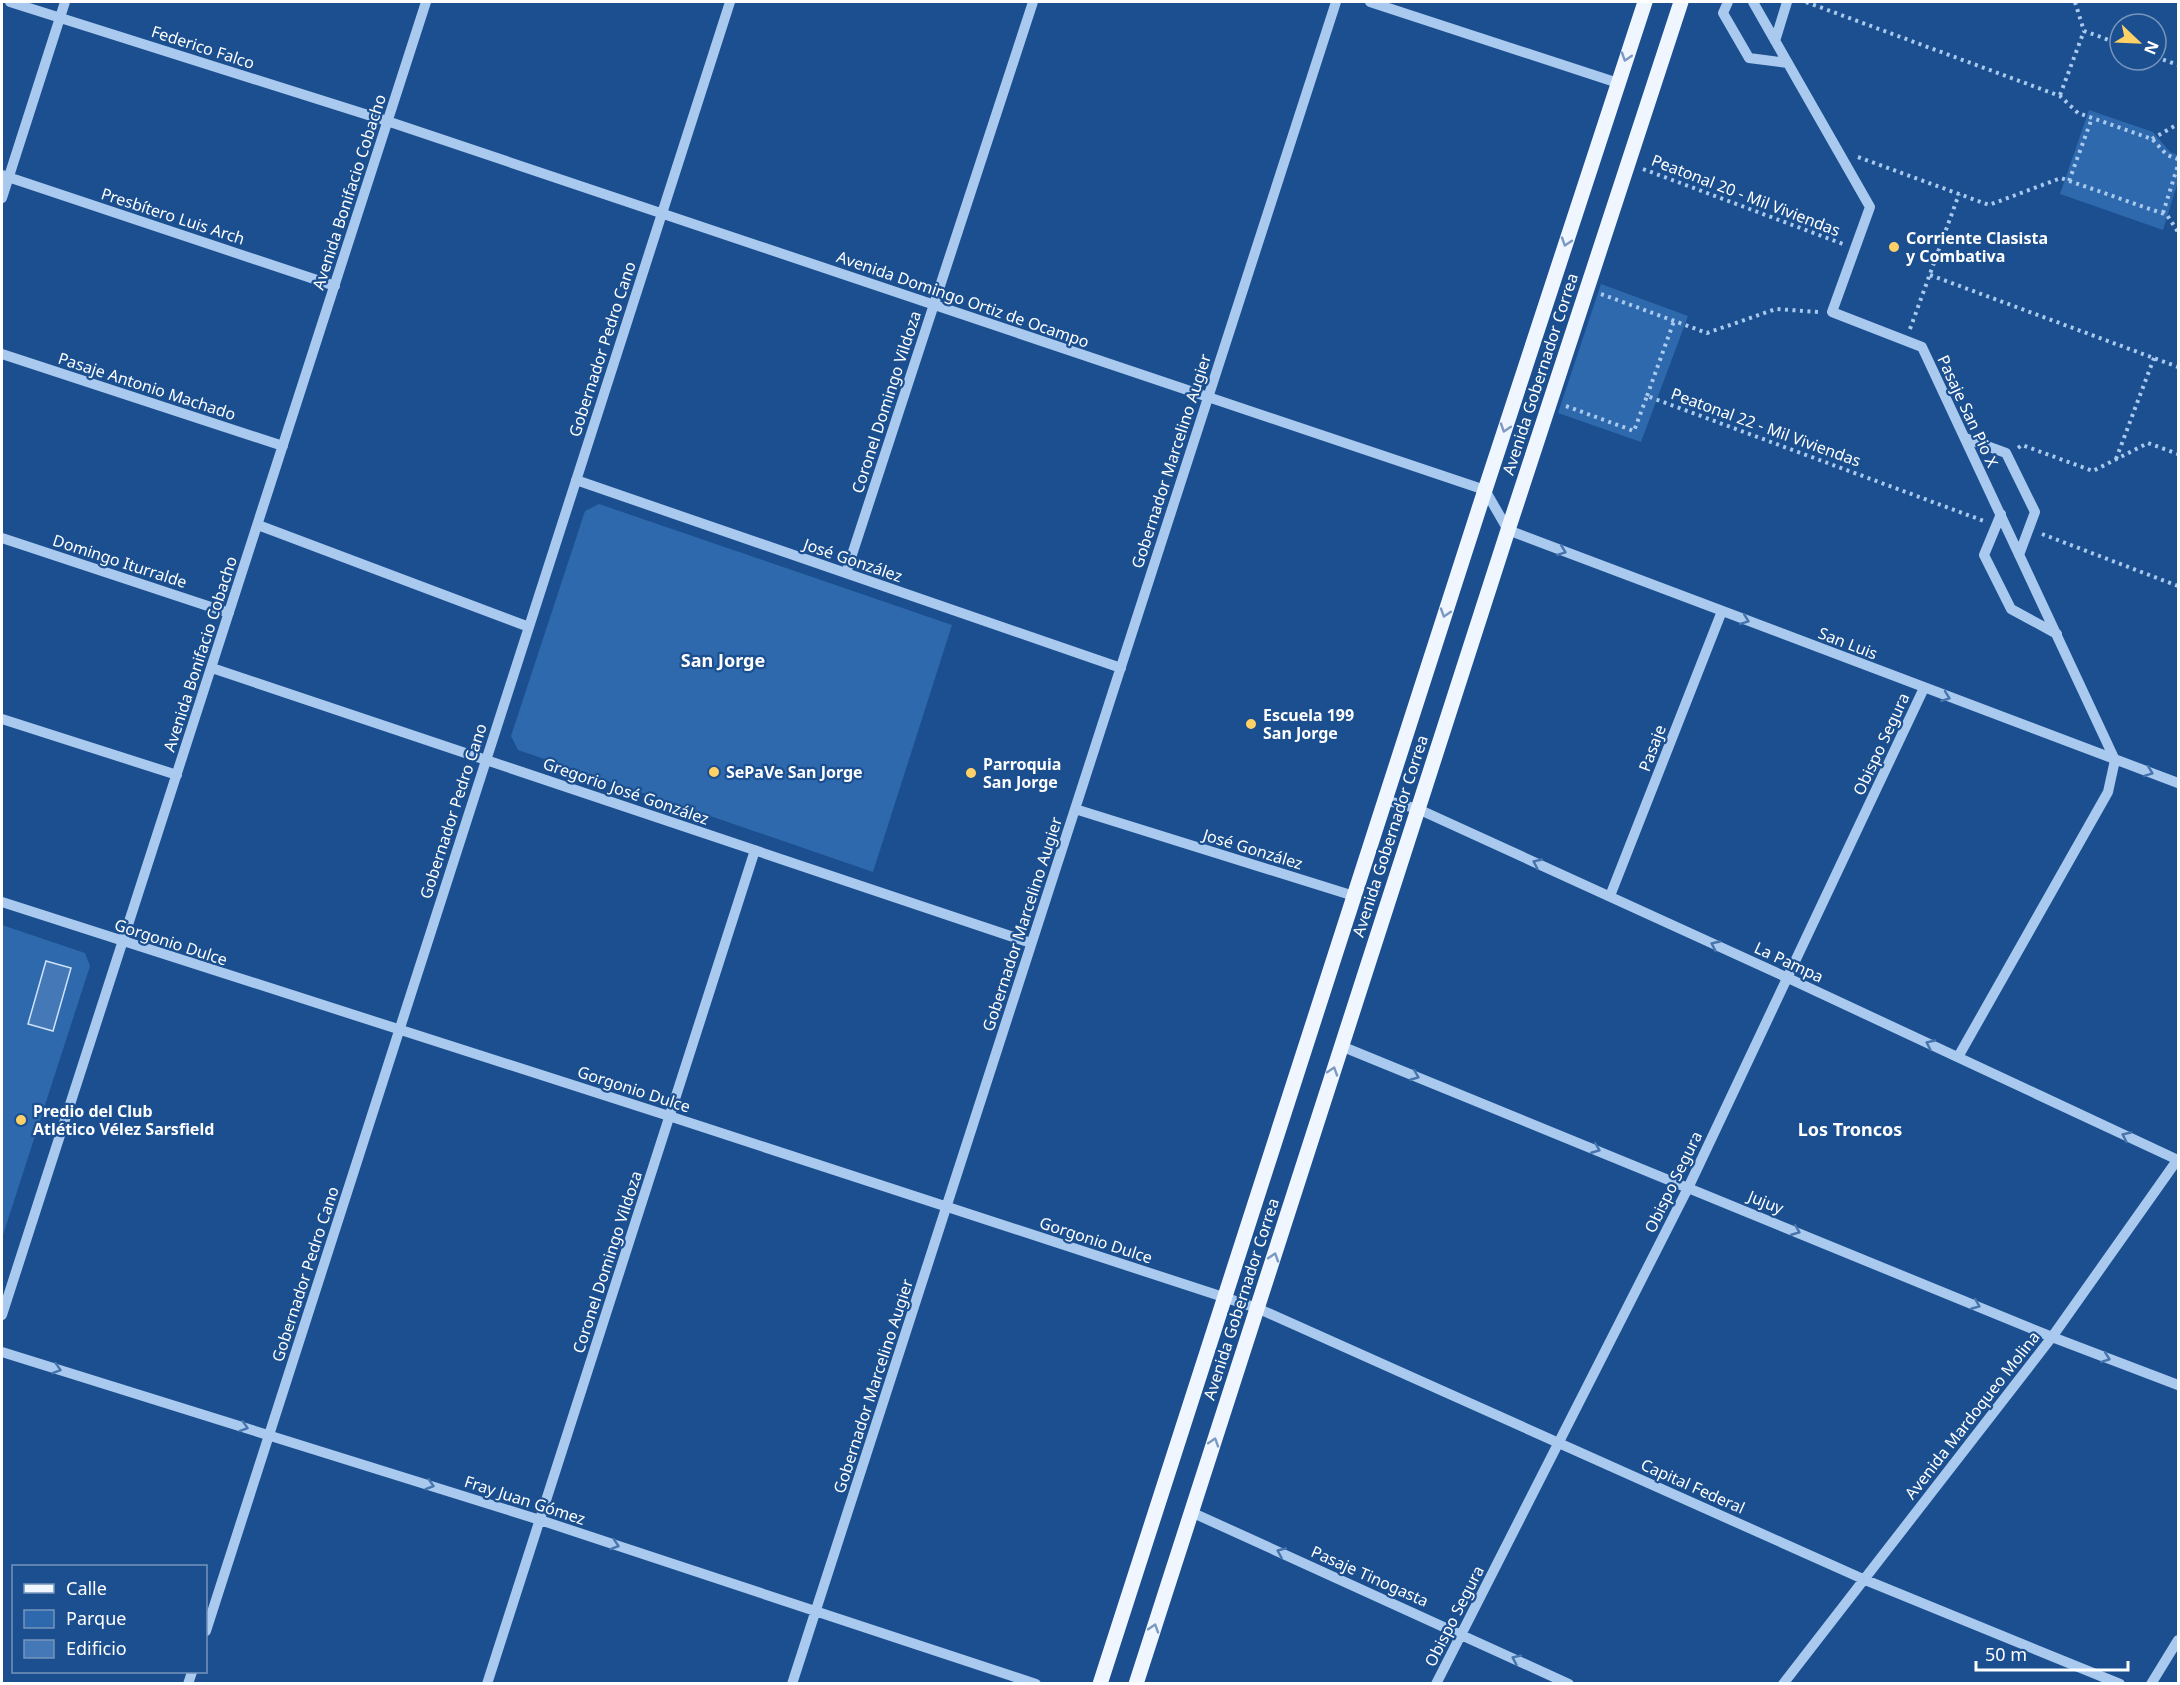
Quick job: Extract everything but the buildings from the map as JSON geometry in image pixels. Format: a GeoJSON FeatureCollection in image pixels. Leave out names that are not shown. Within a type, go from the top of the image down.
{"type":"FeatureCollection","features":[{"type":"Feature","properties":{"kind":"main road","name":"Avenida Gobernador Correa"},"geometry":{"type":"LineString","coordinates":[[1100,1683],[1485,489],[1645,2]]}},
{"type":"Feature","properties":{"kind":"main road","name":"Avenida Gobernador Correa"},"geometry":{"type":"LineString","coordinates":[[1136,1683],[1508,530],[1682,2]]}},
{"type":"Feature","properties":{"kind":"street","name":"Federico Falco"},"geometry":{"type":"LineString","coordinates":[[10,2],[387,121]]}},
{"type":"Feature","properties":{"kind":"street"},"geometry":{"type":"LineString","coordinates":[[2,198],[5,177],[65,2]]}},
{"type":"Feature","properties":{"kind":"street","name":"Avenida Bonifacio Cobacho"},"geometry":{"type":"LineString","coordinates":[[2,1316],[426,2]]}},
{"type":"Feature","properties":{"kind":"street","name":"Gobernador Pedro Cano"},"geometry":{"type":"LineString","coordinates":[[207,1628],[730,2]]}},
{"type":"Feature","properties":{"kind":"street","name":"Coronel Domingo Vildoza"},"geometry":{"type":"LineString","coordinates":[[846,573],[1033,2]]}},
{"type":"Feature","properties":{"kind":"street","name":"Gobernador Marcelino Augier"},"geometry":{"type":"LineString","coordinates":[[792,1683],[1336,2]]}},
{"type":"Feature","properties":{"kind":"street"},"geometry":{"type":"LineString","coordinates":[[1370,2],[1618,83]]}},
{"type":"Feature","properties":{"kind":"street"},"geometry":{"type":"LineString","coordinates":[[1728,2],[1723,13],[1749,58],[1787,63]]}},
{"type":"Feature","properties":{"kind":"street"},"geometry":{"type":"LineString","coordinates":[[1753,2],[1870,207],[1832,312]]}},
{"type":"Feature","properties":{"kind":"street"},"geometry":{"type":"LineString","coordinates":[[1775,41],[1787,2]]}},
{"type":"Feature","properties":{"kind":"street","name":"Avenida Domingo Ortiz de Ocampo"},"geometry":{"type":"LineString","coordinates":[[387,121],[1485,489]]}},
{"type":"Feature","properties":{"kind":"street","name":"Presbítero Luis Arch"},"geometry":{"type":"LineString","coordinates":[[5,177],[335,286]]}},
{"type":"Feature","properties":{"kind":"street","name":"Pasaje San Pio X"},"geometry":{"type":"LineString","coordinates":[[1832,312],[1922,347],[2115,760]]}},
{"type":"Feature","properties":{"kind":"street","name":"Pasaje Antonio Machado"},"geometry":{"type":"LineString","coordinates":[[2,354],[283,446]]}},
{"type":"Feature","properties":{"kind":"street"},"geometry":{"type":"LineString","coordinates":[[1965,438],[2006,453],[2035,512],[2019,555]]}},
{"type":"Feature","properties":{"kind":"street","name":"José González"},"geometry":{"type":"LineString","coordinates":[[576,480],[1120,668]]}},
{"type":"Feature","properties":{"kind":"street"},"geometry":{"type":"LineString","coordinates":[[1485,489],[1508,530]]}},
{"type":"Feature","properties":{"kind":"street"},"geometry":{"type":"LineString","coordinates":[[2001,514],[1984,555],[2011,609],[2057,634]]}},
{"type":"Feature","properties":{"kind":"street"},"geometry":{"type":"LineString","coordinates":[[258,525],[529,627]]}},
{"type":"Feature","properties":{"kind":"street","name":"San Luis"},"geometry":{"type":"LineString","coordinates":[[1508,530],[2178,783]]}},
{"type":"Feature","properties":{"kind":"street","name":"Domingo Iturralde"},"geometry":{"type":"LineString","coordinates":[[2,538],[229,613]]}},
{"type":"Feature","properties":{"kind":"street","name":"Pasaje"},"geometry":{"type":"LineString","coordinates":[[1610,896],[1722,611]]}},
{"type":"Feature","properties":{"kind":"street","name":"Gregorio José González"},"geometry":{"type":"LineString","coordinates":[[212,668],[1032,943]]}},
{"type":"Feature","properties":{"kind":"street","name":"Obispo Segura"},"geometry":{"type":"LineString","coordinates":[[1436,1683],[1689,1186],[1924,688]]}},
{"type":"Feature","properties":{"kind":"street"},"geometry":{"type":"LineString","coordinates":[[2,719],[177,775]]}},
{"type":"Feature","properties":{"kind":"street"},"geometry":{"type":"LineString","coordinates":[[1958,1057],[2108,792],[2115,760]]}},
{"type":"Feature","properties":{"kind":"street","name":"La Pampa"},"geometry":{"type":"LineString","coordinates":[[1385,800],[1418,809],[1610,896],[2178,1160]]}},
{"type":"Feature","properties":{"kind":"street","name":"José González"},"geometry":{"type":"LineString","coordinates":[[1075,809],[1354,896]]}},
{"type":"Feature","properties":{"kind":"street","name":"Coronel Domingo Vildoza"},"geometry":{"type":"LineString","coordinates":[[487,1683],[755,850]]}},
{"type":"Feature","properties":{"kind":"street","name":"Gorgonio Dulce"},"geometry":{"type":"LineString","coordinates":[[2,902],[1257,1308]]}},
{"type":"Feature","properties":{"kind":"street","name":"Jujuy"},"geometry":{"type":"LineString","coordinates":[[1341,1046],[1689,1186],[2052,1337],[2178,1385]]}},
{"type":"Feature","properties":{"kind":"street","name":"Avenida Mardoqueo Molina"},"geometry":{"type":"LineString","coordinates":[[1783,1683],[2052,1337],[2178,1160]]}},
{"type":"Feature","properties":{"kind":"street","name":"Capital Federal"},"geometry":{"type":"LineString","coordinates":[[1257,1308],[1863,1579],[2120,1683]]}},
{"type":"Feature","properties":{"kind":"street","name":"Fray Juan Gómez"},"geometry":{"type":"LineString","coordinates":[[2,1352],[540,1520],[1036,1683]]}},
{"type":"Feature","properties":{"kind":"street","name":"Pasaje Tinogasta"},"geometry":{"type":"LineString","coordinates":[[1191,1512],[1569,1683]]}},
{"type":"Feature","properties":{"kind":"street"},"geometry":{"type":"LineString","coordinates":[[2151,1683],[2178,1640]]}},
{"type":"Feature","properties":{"kind":"path"},"geometry":{"type":"LineString","coordinates":[[1806,2],[2060,96],[2078,114],[2152,139],[2167,155],[2178,159]]}},
{"type":"Feature","properties":{"kind":"path"},"geometry":{"type":"LineString","coordinates":[[2060,96],[2084,31],[2075,2]]}},
{"type":"Feature","properties":{"kind":"path"},"geometry":{"type":"LineString","coordinates":[[2084,31],[2108,40]]}},
{"type":"Feature","properties":{"kind":"path"},"geometry":{"type":"LineString","coordinates":[[2069,181],[2092,118]]}},
{"type":"Feature","properties":{"kind":"path"},"geometry":{"type":"LineString","coordinates":[[2152,139],[2178,124]]}},
{"type":"Feature","properties":{"kind":"path"},"geometry":{"type":"LineString","coordinates":[[1837,149],[1989,205],[2061,178],[2163,213],[2167,215],[2178,232]]}},
{"type":"Feature","properties":{"kind":"path","name":"Peatonal 20 - Mil Viviendas"},"geometry":{"type":"LineString","coordinates":[[1628,163],[1855,248]]}},
{"type":"Feature","properties":{"kind":"path"},"geometry":{"type":"LineString","coordinates":[[2163,213],[2178,165]]}},
{"type":"Feature","properties":{"kind":"path"},"geometry":{"type":"LineString","coordinates":[[1905,341],[1959,194]]}},
{"type":"Feature","properties":{"kind":"path"},"geometry":{"type":"LineString","coordinates":[[1930,275],[2178,368]]}},
{"type":"Feature","properties":{"kind":"path"},"geometry":{"type":"LineString","coordinates":[[1587,289],[1707,333],[1776,309],[1832,312]]}},
{"type":"Feature","properties":{"kind":"path"},"geometry":{"type":"LineString","coordinates":[[1647,396],[1674,321]]}},
{"type":"Feature","properties":{"kind":"path"},"geometry":{"type":"LineString","coordinates":[[2116,460],[2154,358]]}},
{"type":"Feature","properties":{"kind":"path","name":"Peatonal 22 - Mil Viviendas"},"geometry":{"type":"LineString","coordinates":[[1550,401],[1634,431],[1647,396],[1996,525]]}},
{"type":"Feature","properties":{"kind":"path"},"geometry":{"type":"LineString","coordinates":[[2006,453],[2022,445],[2093,471],[2148,443],[2178,454]]}},
{"type":"Feature","properties":{"kind":"path"},"geometry":{"type":"LineString","coordinates":[[2029,529],[2178,586]]}},
{"type":"Feature","properties":{"kind":"green space"},"geometry":{"type":"Polygon","coordinates":[[[2089,110],[2153,132],[2170,152],[2178,155],[2178,182],[2163,230],[2060,194],[2089,110]]]}},
{"type":"Feature","properties":{"kind":"green space"},"geometry":{"type":"Polygon","coordinates":[[[1601,284],[1688,316],[1641,442],[1558,413],[1601,284]]]}},
{"type":"Feature","properties":{"kind":"green space"},"geometry":{"type":"Polygon","coordinates":[[[599,504],[952,625],[873,872],[518,750],[511,736],[585,511],[599,504]]]}},
{"type":"Feature","properties":{"kind":"green space","name":"Predio del Club Atlético Vélez Sarsfield"},"geometry":{"type":"Polygon","coordinates":[[[2,925],[85,953],[90,966],[2,1238],[2,925]]]}},
{"type":"Feature","properties":{"kind":"place","name":"Corriente Clasista y Combativa"},"geometry":{"type":"Point","coordinates":[1894,247]}},
{"type":"Feature","properties":{"kind":"place","name":"Escuela 199 San Jorge"},"geometry":{"type":"Point","coordinates":[1251,724]}},
{"type":"Feature","properties":{"kind":"place","name":"SePaVe San Jorge"},"geometry":{"type":"Point","coordinates":[714,772]}},
{"type":"Feature","properties":{"kind":"place","name":"Parroquia San Jorge"},"geometry":{"type":"Point","coordinates":[971,773]}},
{"type":"Feature","properties":{"kind":"place","name":"Predio del Club Atlético Vélez Sarsfield"},"geometry":{"type":"Point","coordinates":[21,1120]}},
{"type":"Feature","properties":{"kind":"district","name":"San Jorge"},"geometry":{"type":"Point","coordinates":[723,661]}},
{"type":"Feature","properties":{"kind":"district","name":"Los Troncos"},"geometry":{"type":"Point","coordinates":[1850,1130]}}]}
